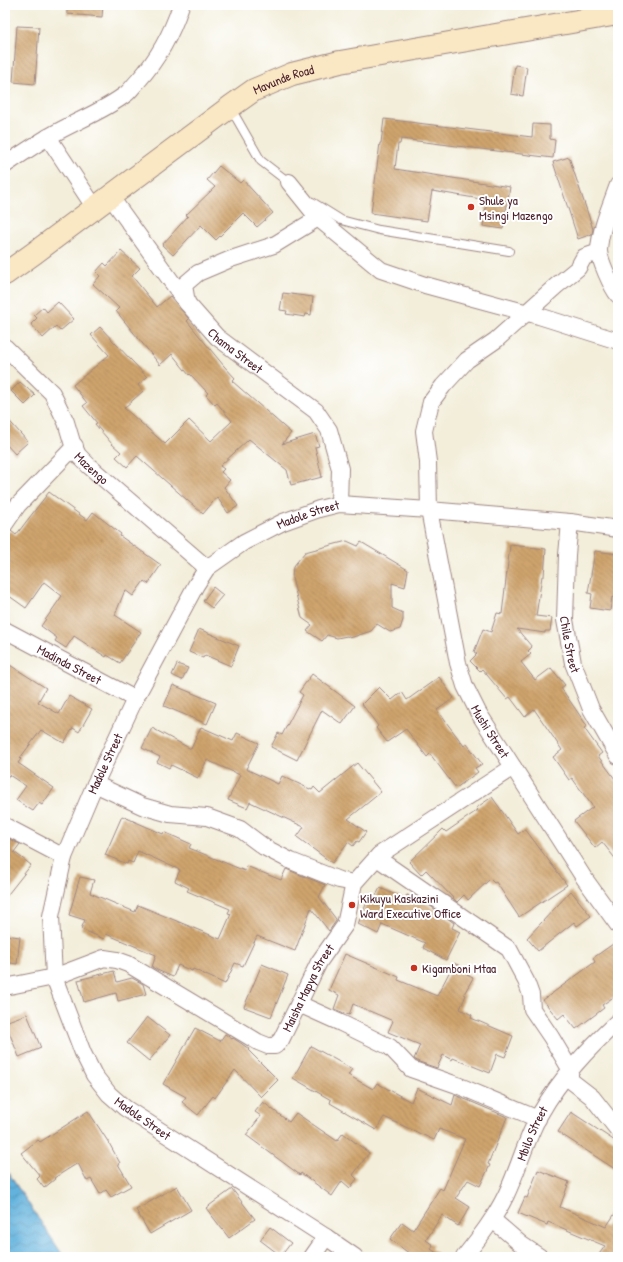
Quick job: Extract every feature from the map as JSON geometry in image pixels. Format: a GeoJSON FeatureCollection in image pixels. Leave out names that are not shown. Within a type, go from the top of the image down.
{"type":"FeatureCollection","features":[{"type":"Feature","properties":{"kind":"street"},"geometry":{"type":"LineString","coordinates":[[5,165],[48,137],[94,114],[126,94],[146,72],[164,47],[181,5]]}},
{"type":"Feature","properties":{"kind":"street","name":"Mavunde Road"},"geometry":{"type":"LineString","coordinates":[[5,274],[254,90],[292,74],[340,62],[618,14]]}},
{"type":"Feature","properties":{"kind":"street","name":"Chama Street"},"geometry":{"type":"LineString","coordinates":[[48,137],[217,337],[316,411],[329,430],[340,469],[340,504]]}},
{"type":"Feature","properties":{"kind":"street"},"geometry":{"type":"LineString","coordinates":[[289,182],[318,218],[381,270],[425,285],[526,312],[618,341]]}},
{"type":"Feature","properties":{"kind":"street"},"geometry":{"type":"LineString","coordinates":[[618,185],[605,223],[599,252],[612,288],[618,295]]}},
{"type":"Feature","properties":{"kind":"street"},"geometry":{"type":"LineString","coordinates":[[187,303],[184,285],[198,273],[231,259],[274,245],[318,218]]}},
{"type":"Feature","properties":{"kind":"street","name":"Mushi Street"},"geometry":{"type":"LineString","coordinates":[[599,252],[584,257],[578,268],[526,312],[496,340],[467,360],[443,386],[431,402],[424,431],[428,462],[429,510],[458,663],[465,686],[478,712],[584,878],[618,925]]}},
{"type":"Feature","properties":{"kind":"street","name":"Mazengo"},"geometry":{"type":"LineString","coordinates":[[5,347],[52,393],[66,422],[78,455],[207,568]]}},
{"type":"Feature","properties":{"kind":"street"},"geometry":{"type":"LineString","coordinates":[[5,524],[18,505],[74,446]]}},
{"type":"Feature","properties":{"kind":"street","name":"Madole Street"},"geometry":{"type":"LineString","coordinates":[[355,1257],[125,1108],[109,1094],[94,1075],[83,1053],[54,977],[51,916],[64,857],[95,784],[135,699],[196,585],[207,568],[244,542],[282,522],[319,508],[340,504],[570,522],[618,529]]}},
{"type":"Feature","properties":{"kind":"street","name":"Chile Street"},"geometry":{"type":"LineString","coordinates":[[570,522],[567,555],[565,620],[573,663],[591,709],[618,756]]}},
{"type":"Feature","properties":{"kind":"street","name":"Madinda Street"},"geometry":{"type":"LineString","coordinates":[[5,630],[135,699]]}},
{"type":"Feature","properties":{"kind":"street"},"geometry":{"type":"LineString","coordinates":[[95,784],[142,806],[170,814],[207,817],[240,829],[264,847],[291,861],[339,880],[354,883],[377,858],[513,766]]}},
{"type":"Feature","properties":{"kind":"street"},"geometry":{"type":"LineString","coordinates":[[5,826],[64,857]]}},
{"type":"Feature","properties":{"kind":"street"},"geometry":{"type":"LineString","coordinates":[[377,858],[509,949],[526,981],[531,995],[532,1009],[570,1069],[570,1080],[592,1097],[618,1130]]}},
{"type":"Feature","properties":{"kind":"street","name":"Maisha Mapya Street"},"geometry":{"type":"LineString","coordinates":[[54,977],[104,958],[117,960],[128,964],[258,1042],[268,1046],[275,1046],[282,1040],[319,962],[345,925],[354,883]]}},
{"type":"Feature","properties":{"kind":"street"},"geometry":{"type":"LineString","coordinates":[[5,987],[54,977]]}},
{"type":"Feature","properties":{"kind":"street"},"geometry":{"type":"LineString","coordinates":[[299,1004],[390,1048],[411,1068],[457,1085],[538,1119]]}},
{"type":"Feature","properties":{"kind":"street","name":"Mbilo Street"},"geometry":{"type":"LineString","coordinates":[[464,1257],[493,1220],[506,1194],[538,1119],[553,1094],[570,1069],[618,1021]]}},
{"type":"Feature","properties":{"kind":"street"},"geometry":{"type":"LineString","coordinates":[[493,1220],[522,1245],[540,1257]]}},
{"type":"Feature","properties":{"kind":"street"},"geometry":{"type":"LineString","coordinates":[[312,1257],[326,1237]]}},
{"type":"Feature","properties":{"kind":"lane"},"geometry":{"type":"LineString","coordinates":[[230,107],[261,161],[289,182],[315,205],[342,220],[379,230],[509,251]]}},
{"type":"Feature","properties":{"kind":"water"},"geometry":{"type":"Polygon","coordinates":[[[5,1168],[62,1254],[63,1257],[5,1257],[5,1168]]]}},
{"type":"Feature","properties":{"kind":"building"},"geometry":{"type":"Polygon","coordinates":[[[67,5],[103,5],[102,17],[67,14],[67,5]]]}},
{"type":"Feature","properties":{"kind":"building"},"geometry":{"type":"Polygon","coordinates":[[[17,26],[39,27],[35,84],[13,82],[17,26]]]}},
{"type":"Feature","properties":{"kind":"building"},"geometry":{"type":"Polygon","coordinates":[[[515,65],[527,67],[523,96],[511,94],[515,65]]]}},
{"type":"Feature","properties":{"kind":"building"},"geometry":{"type":"Polygon","coordinates":[[[384,119],[532,137],[533,124],[550,125],[550,139],[555,140],[553,158],[401,139],[400,144],[398,144],[395,169],[510,187],[503,229],[483,226],[487,200],[432,191],[427,221],[371,213],[384,119]]]}},
{"type":"Feature","properties":{"kind":"building"},"geometry":{"type":"Polygon","coordinates":[[[569,157],[593,229],[592,234],[578,239],[553,162],[569,157]]]}},
{"type":"Feature","properties":{"kind":"building"},"geometry":{"type":"Polygon","coordinates":[[[219,166],[240,183],[243,180],[273,213],[257,227],[243,213],[216,240],[201,225],[173,255],[162,245],[188,216],[186,215],[215,187],[207,180],[219,166]]]}},
{"type":"Feature","properties":{"kind":"building"},"geometry":{"type":"Polygon","coordinates":[[[121,251],[140,268],[132,276],[157,307],[170,296],[189,319],[187,321],[235,378],[232,381],[291,433],[282,444],[315,434],[319,446],[315,447],[322,477],[291,485],[287,470],[249,439],[220,466],[224,469],[221,472],[230,480],[224,487],[238,506],[228,513],[217,497],[203,514],[137,456],[127,467],[116,457],[121,452],[95,424],[97,423],[83,406],[87,403],[73,385],[109,355],[91,335],[100,327],[147,377],[138,385],[143,391],[124,408],[165,444],[189,420],[211,441],[232,421],[217,403],[215,405],[206,395],[208,393],[190,374],[189,375],[172,354],[160,365],[116,311],[119,308],[93,284],[100,276],[96,272],[104,263],[107,266],[121,251]]]}},
{"type":"Feature","properties":{"kind":"building"},"geometry":{"type":"Polygon","coordinates":[[[283,293],[313,297],[311,315],[306,314],[305,317],[286,314],[287,311],[280,310],[283,293]]]}},
{"type":"Feature","properties":{"kind":"building"},"geometry":{"type":"Polygon","coordinates":[[[58,302],[74,319],[60,331],[56,326],[43,338],[31,324],[37,318],[34,315],[43,307],[47,312],[58,302]]]}},
{"type":"Feature","properties":{"kind":"building"},"geometry":{"type":"Polygon","coordinates":[[[20,382],[35,395],[25,405],[11,391],[20,382]]]}},
{"type":"Feature","properties":{"kind":"building"},"geometry":{"type":"Polygon","coordinates":[[[5,416],[28,442],[15,454],[5,443],[5,416]]]}},
{"type":"Feature","properties":{"kind":"building"},"geometry":{"type":"Polygon","coordinates":[[[49,492],[87,520],[93,512],[121,534],[120,536],[161,565],[148,584],[144,581],[133,596],[125,590],[115,615],[141,632],[120,663],[107,655],[106,657],[74,636],[66,648],[55,641],[57,638],[41,626],[62,596],[44,582],[26,608],[5,593],[5,533],[11,531],[16,535],[49,492]]]}},
{"type":"Feature","properties":{"kind":"building"},"geometry":{"type":"Polygon","coordinates":[[[347,541],[358,546],[361,542],[408,570],[405,587],[392,583],[392,608],[403,613],[403,620],[400,629],[390,632],[377,624],[371,631],[350,638],[347,636],[337,638],[327,635],[322,641],[307,631],[312,625],[302,618],[292,578],[293,567],[305,552],[347,541]]]}},
{"type":"Feature","properties":{"kind":"building"},"geometry":{"type":"Polygon","coordinates":[[[510,545],[546,549],[544,576],[542,576],[536,616],[552,618],[550,631],[545,631],[545,633],[517,629],[532,647],[528,651],[531,654],[521,662],[535,680],[551,668],[565,685],[561,688],[587,726],[584,728],[602,753],[598,756],[618,783],[618,862],[602,842],[595,848],[574,821],[593,807],[572,778],[569,780],[553,757],[562,750],[534,709],[525,717],[510,697],[507,699],[482,669],[480,671],[470,661],[477,654],[474,652],[483,629],[491,632],[497,613],[502,614],[510,545]]]}},
{"type":"Feature","properties":{"kind":"building"},"geometry":{"type":"Polygon","coordinates":[[[595,551],[618,554],[618,598],[612,597],[610,611],[590,608],[592,594],[588,593],[595,551]]]}},
{"type":"Feature","properties":{"kind":"building"},"geometry":{"type":"Polygon","coordinates":[[[213,587],[223,595],[212,608],[203,601],[213,587]]]}},
{"type":"Feature","properties":{"kind":"building"},"geometry":{"type":"Polygon","coordinates":[[[199,629],[239,646],[231,666],[205,655],[203,658],[189,652],[199,629]]]}},
{"type":"Feature","properties":{"kind":"building"},"geometry":{"type":"Polygon","coordinates":[[[5,662],[46,688],[38,702],[59,714],[69,696],[92,709],[79,732],[73,728],[64,743],[41,730],[20,758],[21,759],[18,763],[54,788],[42,805],[39,803],[33,811],[16,800],[26,786],[9,775],[5,780],[5,662]]]}},
{"type":"Feature","properties":{"kind":"building"},"geometry":{"type":"Polygon","coordinates":[[[177,664],[188,668],[182,680],[172,675],[177,664]]]}},
{"type":"Feature","properties":{"kind":"building"},"geometry":{"type":"Polygon","coordinates":[[[312,674],[355,706],[342,724],[322,710],[297,760],[271,747],[278,733],[282,735],[303,695],[299,692],[312,674]]]}},
{"type":"Feature","properties":{"kind":"building"},"geometry":{"type":"Polygon","coordinates":[[[439,677],[454,698],[437,710],[464,746],[467,744],[482,764],[475,768],[478,772],[456,788],[430,754],[427,757],[406,729],[387,742],[376,728],[378,726],[362,704],[379,687],[392,700],[402,692],[407,700],[439,677]]]}},
{"type":"Feature","properties":{"kind":"building"},"geometry":{"type":"Polygon","coordinates":[[[173,685],[216,703],[207,724],[164,706],[173,685]]]}},
{"type":"Feature","properties":{"kind":"building"},"geometry":{"type":"Polygon","coordinates":[[[201,727],[233,741],[237,733],[259,743],[246,769],[278,784],[282,776],[312,790],[314,787],[320,793],[357,763],[381,792],[348,819],[366,832],[359,842],[357,841],[353,846],[348,842],[332,863],[297,837],[304,827],[250,802],[247,808],[228,800],[240,775],[207,760],[198,778],[171,765],[169,768],[157,762],[160,757],[142,748],[152,728],[191,749],[201,727]]]}},
{"type":"Feature","properties":{"kind":"building"},"geometry":{"type":"Polygon","coordinates":[[[492,797],[518,834],[525,829],[567,885],[519,917],[496,882],[494,883],[490,879],[468,900],[464,895],[457,902],[426,870],[421,875],[409,862],[443,829],[446,832],[478,810],[476,808],[492,797]]]}},
{"type":"Feature","properties":{"kind":"building"},"geometry":{"type":"Polygon","coordinates":[[[122,816],[163,834],[164,832],[191,844],[189,848],[245,871],[246,866],[281,880],[286,869],[325,885],[319,897],[336,921],[329,931],[311,908],[295,951],[257,936],[243,966],[235,963],[225,984],[193,969],[192,971],[178,965],[173,977],[157,970],[152,967],[156,955],[106,934],[104,939],[81,929],[85,920],[69,915],[80,877],[94,880],[90,893],[135,912],[138,905],[220,939],[231,914],[228,913],[230,909],[187,891],[189,888],[175,881],[180,870],[138,851],[133,863],[128,861],[127,864],[105,855],[122,816]]]}},
{"type":"Feature","properties":{"kind":"building"},"geometry":{"type":"Polygon","coordinates":[[[9,839],[20,844],[14,852],[31,865],[5,898],[5,844],[9,839]]]}},
{"type":"Feature","properties":{"kind":"building"},"geometry":{"type":"Polygon","coordinates":[[[380,888],[405,899],[407,895],[429,905],[454,923],[452,928],[460,932],[446,960],[423,948],[425,943],[382,924],[378,934],[358,924],[369,897],[374,899],[380,888]]]}},
{"type":"Feature","properties":{"kind":"building"},"geometry":{"type":"Polygon","coordinates":[[[571,891],[591,916],[577,926],[574,922],[538,951],[527,938],[571,891]]]}},
{"type":"Feature","properties":{"kind":"building"},"geometry":{"type":"Polygon","coordinates":[[[5,935],[20,937],[17,964],[5,962],[5,935]]]}},
{"type":"Feature","properties":{"kind":"building"},"geometry":{"type":"Polygon","coordinates":[[[613,944],[618,952],[618,994],[602,1005],[604,1008],[576,1029],[564,1014],[558,1019],[543,1000],[595,962],[593,958],[613,944]]]}},
{"type":"Feature","properties":{"kind":"building"},"geometry":{"type":"Polygon","coordinates":[[[345,954],[399,977],[398,980],[437,996],[454,963],[469,971],[467,975],[473,978],[464,994],[466,995],[460,1009],[472,1015],[471,1018],[513,1036],[505,1057],[497,1054],[490,1073],[453,1058],[452,1060],[443,1055],[437,1068],[414,1059],[420,1045],[388,1032],[393,1021],[353,1004],[349,1015],[334,1009],[339,995],[329,990],[345,954]]]}},
{"type":"Feature","properties":{"kind":"building"},"geometry":{"type":"Polygon","coordinates":[[[262,964],[288,975],[271,1017],[244,1007],[262,964]]]}},
{"type":"Feature","properties":{"kind":"building"},"geometry":{"type":"Polygon","coordinates":[[[114,971],[117,982],[132,978],[143,984],[146,994],[118,1001],[116,993],[84,1002],[78,980],[114,971]]]}},
{"type":"Feature","properties":{"kind":"building"},"geometry":{"type":"Polygon","coordinates":[[[27,1014],[41,1048],[19,1057],[5,1022],[27,1014]]]}},
{"type":"Feature","properties":{"kind":"building"},"geometry":{"type":"Polygon","coordinates":[[[147,1017],[170,1035],[149,1061],[127,1043],[147,1017]]]}},
{"type":"Feature","properties":{"kind":"building"},"geometry":{"type":"Polygon","coordinates":[[[195,1028],[220,1041],[225,1034],[232,1039],[233,1038],[249,1049],[248,1050],[278,1080],[261,1097],[235,1070],[215,1098],[213,1096],[198,1115],[182,1102],[186,1097],[163,1084],[195,1028]]]}},
{"type":"Feature","properties":{"kind":"building"},"geometry":{"type":"Polygon","coordinates":[[[311,1046],[352,1069],[348,1075],[373,1089],[377,1083],[411,1102],[417,1088],[452,1105],[455,1095],[507,1117],[488,1164],[490,1165],[480,1186],[468,1180],[456,1198],[470,1207],[458,1226],[442,1215],[426,1240],[433,1245],[431,1249],[442,1257],[414,1257],[390,1239],[402,1222],[413,1230],[440,1188],[443,1190],[465,1139],[439,1129],[434,1140],[384,1117],[376,1130],[330,1103],[331,1100],[293,1078],[311,1046]]]}},
{"type":"Feature","properties":{"kind":"building"},"geometry":{"type":"Polygon","coordinates":[[[263,1102],[289,1122],[296,1113],[337,1141],[343,1133],[369,1153],[353,1175],[357,1179],[350,1188],[342,1181],[332,1196],[301,1173],[300,1175],[246,1135],[261,1116],[255,1112],[263,1102]]]}},
{"type":"Feature","properties":{"kind":"building"},"geometry":{"type":"Polygon","coordinates":[[[88,1111],[109,1143],[120,1163],[118,1164],[131,1186],[111,1197],[106,1190],[100,1194],[91,1179],[87,1181],[78,1163],[54,1178],[55,1179],[44,1188],[37,1179],[40,1176],[21,1153],[38,1140],[40,1142],[88,1111]]]}},
{"type":"Feature","properties":{"kind":"building"},"geometry":{"type":"Polygon","coordinates":[[[571,1112],[618,1143],[618,1171],[558,1132],[571,1112]]]}},
{"type":"Feature","properties":{"kind":"building"},"geometry":{"type":"Polygon","coordinates":[[[538,1170],[569,1182],[560,1207],[606,1227],[618,1209],[618,1257],[597,1257],[605,1246],[548,1222],[547,1225],[518,1213],[525,1197],[527,1198],[538,1170]]]}},
{"type":"Feature","properties":{"kind":"building"},"geometry":{"type":"Polygon","coordinates":[[[177,1186],[191,1210],[150,1234],[136,1210],[177,1186]]]}},
{"type":"Feature","properties":{"kind":"building"},"geometry":{"type":"Polygon","coordinates":[[[232,1189],[255,1219],[229,1238],[206,1208],[232,1189]]]}},
{"type":"Feature","properties":{"kind":"building"},"geometry":{"type":"Polygon","coordinates":[[[270,1227],[291,1243],[281,1256],[260,1240],[270,1227]]]}},
{"type":"Feature","properties":{"kind":"place","name":"Shule ya Msingi Mazengo"},"geometry":{"type":"Point","coordinates":[471,207]}},
{"type":"Feature","properties":{"kind":"place","name":"Kikuyu Kaskazini Ward Executive Office"},"geometry":{"type":"Point","coordinates":[352,905]}},
{"type":"Feature","properties":{"kind":"place","name":"Kigamboni Mtaa"},"geometry":{"type":"Point","coordinates":[414,968]}}]}
